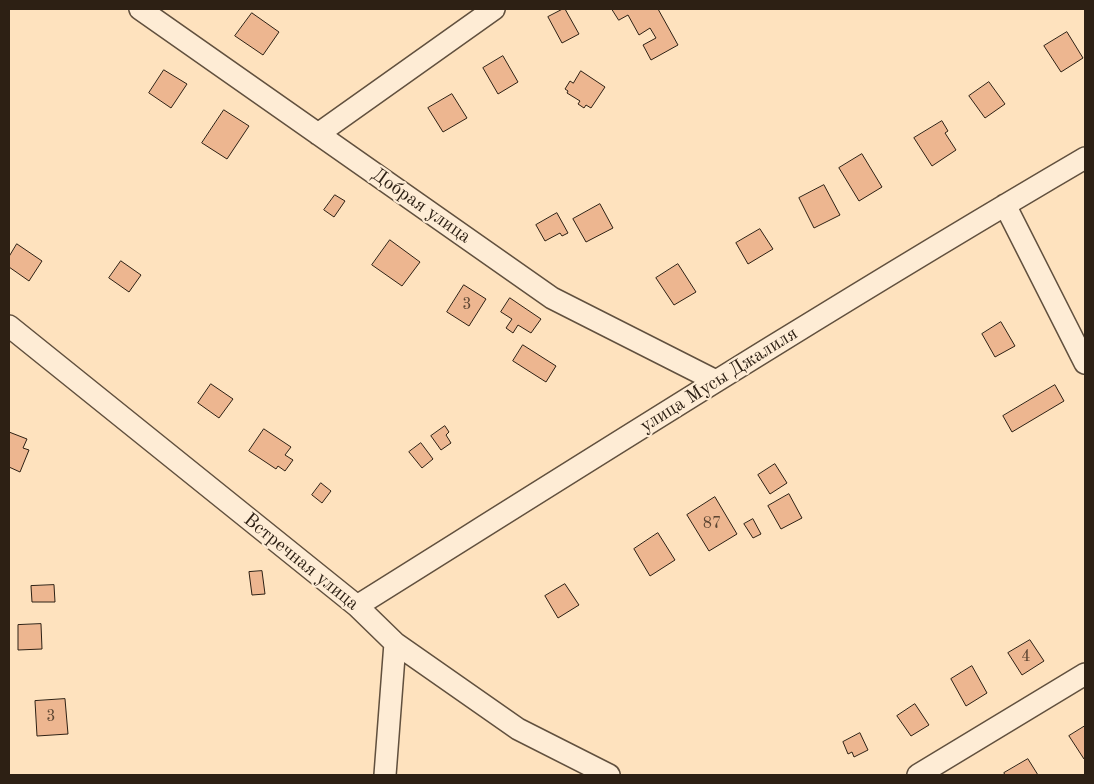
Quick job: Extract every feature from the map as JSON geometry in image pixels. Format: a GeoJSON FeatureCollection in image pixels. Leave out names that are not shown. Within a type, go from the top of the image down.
{"type":"FeatureCollection","features":[{"type":"Feature","properties":{"kind":"street","name":"Добрая улица"},"geometry":{"type":"LineString","coordinates":[[140,9],[552,298],[716,381]]}},
{"type":"Feature","properties":{"kind":"street"},"geometry":{"type":"LineString","coordinates":[[318,134],[494,9]]}},
{"type":"Feature","properties":{"kind":"street","name":"улица Мусы Джалиля"},"geometry":{"type":"LineString","coordinates":[[357,606],[716,381],[1085,158]]}},
{"type":"Feature","properties":{"kind":"street"},"geometry":{"type":"LineString","coordinates":[[1005,205],[1085,363]]}},
{"type":"Feature","properties":{"kind":"street","name":"Встречная улица"},"geometry":{"type":"LineString","coordinates":[[9,326],[357,606],[395,643],[518,729],[609,775]]}},
{"type":"Feature","properties":{"kind":"street"},"geometry":{"type":"LineString","coordinates":[[385,775],[395,643]]}},
{"type":"Feature","properties":{"kind":"street"},"geometry":{"type":"LineString","coordinates":[[918,775],[1085,674]]}},
{"type":"Feature","properties":{"kind":"building"},"geometry":{"type":"Polygon","coordinates":[[[565,9],[579,34],[562,43],[548,17],[565,9]]]}},
{"type":"Feature","properties":{"kind":"building"},"geometry":{"type":"Polygon","coordinates":[[[612,9],[658,9],[678,45],[651,60],[643,45],[656,38],[650,28],[639,35],[628,15],[619,20],[612,9]]]}},
{"type":"Feature","properties":{"kind":"building"},"geometry":{"type":"Polygon","coordinates":[[[252,13],[279,32],[263,55],[235,36],[252,13]]]}},
{"type":"Feature","properties":{"kind":"building"},"geometry":{"type":"Polygon","coordinates":[[[1067,32],[1083,58],[1061,72],[1044,46],[1067,32]]]}},
{"type":"Feature","properties":{"kind":"building"},"geometry":{"type":"Polygon","coordinates":[[[503,56],[518,82],[498,94],[483,68],[503,56]]]}},
{"type":"Feature","properties":{"kind":"building"},"geometry":{"type":"Polygon","coordinates":[[[164,70],[187,84],[171,108],[149,93],[164,70]]]}},
{"type":"Feature","properties":{"kind":"building"},"geometry":{"type":"Polygon","coordinates":[[[581,71],[605,87],[591,108],[586,105],[584,108],[578,104],[580,101],[567,93],[568,91],[565,89],[570,81],[573,83],[581,71]]]}},
{"type":"Feature","properties":{"kind":"building"},"geometry":{"type":"Polygon","coordinates":[[[989,82],[1005,104],[985,118],[969,96],[989,82]]]}},
{"type":"Feature","properties":{"kind":"building"},"geometry":{"type":"Polygon","coordinates":[[[452,94],[467,118],[443,132],[428,108],[452,94]]]}},
{"type":"Feature","properties":{"kind":"building"},"geometry":{"type":"Polygon","coordinates":[[[224,110],[249,126],[227,159],[202,143],[224,110]]]}},
{"type":"Feature","properties":{"kind":"building"},"geometry":{"type":"Polygon","coordinates":[[[942,121],[948,131],[945,133],[956,150],[932,166],[914,138],[942,121]]]}},
{"type":"Feature","properties":{"kind":"building"},"geometry":{"type":"Polygon","coordinates":[[[862,154],[882,187],[859,201],[839,168],[862,154]]]}},
{"type":"Feature","properties":{"kind":"building"},"geometry":{"type":"Polygon","coordinates":[[[824,185],[840,215],[814,228],[799,198],[824,185]]]}},
{"type":"Feature","properties":{"kind":"building"},"geometry":{"type":"Polygon","coordinates":[[[335,195],[345,201],[334,217],[324,210],[335,195]]]}},
{"type":"Feature","properties":{"kind":"building"},"geometry":{"type":"Polygon","coordinates":[[[600,204],[613,228],[586,242],[573,219],[600,204]]]}},
{"type":"Feature","properties":{"kind":"building"},"geometry":{"type":"Polygon","coordinates":[[[557,213],[568,233],[562,236],[560,233],[545,241],[536,225],[557,213]]]}},
{"type":"Feature","properties":{"kind":"building"},"geometry":{"type":"Polygon","coordinates":[[[760,229],[773,249],[748,264],[736,243],[760,229]]]}},
{"type":"Feature","properties":{"kind":"building"},"geometry":{"type":"Polygon","coordinates":[[[390,240],[420,262],[402,286],[372,265],[390,240]]]}},
{"type":"Feature","properties":{"kind":"building"},"geometry":{"type":"Polygon","coordinates":[[[17,244],[42,261],[29,281],[9,267],[9,257],[17,244]]]}},
{"type":"Feature","properties":{"kind":"building"},"geometry":{"type":"Polygon","coordinates":[[[121,261],[141,275],[129,292],[109,278],[121,261]]]}},
{"type":"Feature","properties":{"kind":"building"},"geometry":{"type":"Polygon","coordinates":[[[678,264],[696,292],[674,305],[656,278],[678,264]]]}},
{"type":"Feature","properties":{"kind":"building"},"geometry":{"type":"Polygon","coordinates":[[[464,285],[486,299],[469,326],[447,312],[464,285]]]}},
{"type":"Feature","properties":{"kind":"building"},"geometry":{"type":"Polygon","coordinates":[[[510,298],[541,319],[531,333],[518,325],[513,333],[506,328],[512,319],[501,312],[510,298]]]}},
{"type":"Feature","properties":{"kind":"building"},"geometry":{"type":"Polygon","coordinates":[[[1001,322],[1015,346],[995,357],[982,334],[1001,322]]]}},
{"type":"Feature","properties":{"kind":"building"},"geometry":{"type":"Polygon","coordinates":[[[523,345],[556,366],[546,382],[513,361],[523,345]]]}},
{"type":"Feature","properties":{"kind":"building"},"geometry":{"type":"Polygon","coordinates":[[[211,384],[233,399],[219,418],[198,403],[211,384]]]}},
{"type":"Feature","properties":{"kind":"building"},"geometry":{"type":"Polygon","coordinates":[[[1055,385],[1064,401],[1012,432],[1003,416],[1055,385]]]}},
{"type":"Feature","properties":{"kind":"building"},"geometry":{"type":"Polygon","coordinates":[[[445,426],[449,432],[446,435],[451,443],[441,450],[431,436],[445,426]]]}},
{"type":"Feature","properties":{"kind":"building"},"geometry":{"type":"Polygon","coordinates":[[[264,429],[291,447],[285,455],[293,460],[285,471],[278,466],[276,469],[249,451],[264,429]]]}},
{"type":"Feature","properties":{"kind":"building"},"geometry":{"type":"Polygon","coordinates":[[[9,432],[27,439],[23,448],[29,450],[20,472],[9,467],[9,432]]]}},
{"type":"Feature","properties":{"kind":"building"},"geometry":{"type":"Polygon","coordinates":[[[421,443],[433,459],[422,468],[409,452],[421,443]]]}},
{"type":"Feature","properties":{"kind":"building"},"geometry":{"type":"Polygon","coordinates":[[[775,464],[787,483],[770,494],[758,475],[775,464]]]}},
{"type":"Feature","properties":{"kind":"building"},"geometry":{"type":"Polygon","coordinates":[[[321,483],[331,491],[322,503],[312,495],[321,483]]]}},
{"type":"Feature","properties":{"kind":"building"},"geometry":{"type":"Polygon","coordinates":[[[789,494],[802,518],[781,529],[768,506],[789,494]]]}},
{"type":"Feature","properties":{"kind":"building"},"geometry":{"type":"Polygon","coordinates":[[[715,497],[737,534],[709,551],[687,515],[715,497]]]}},
{"type":"Feature","properties":{"kind":"building"},"geometry":{"type":"Polygon","coordinates":[[[753,519],[761,534],[753,538],[744,524],[753,519]]]}},
{"type":"Feature","properties":{"kind":"building"},"geometry":{"type":"Polygon","coordinates":[[[658,533],[675,560],[650,576],[634,549],[658,533]]]}},
{"type":"Feature","properties":{"kind":"building"},"geometry":{"type":"Polygon","coordinates":[[[262,571],[265,594],[252,595],[249,572],[262,571]]]}},
{"type":"Feature","properties":{"kind":"building"},"geometry":{"type":"Polygon","coordinates":[[[565,584],[579,605],[558,618],[545,596],[565,584]]]}},
{"type":"Feature","properties":{"kind":"building"},"geometry":{"type":"Polygon","coordinates":[[[54,585],[55,602],[32,602],[31,586],[54,585]]]}},
{"type":"Feature","properties":{"kind":"building"},"geometry":{"type":"Polygon","coordinates":[[[41,624],[42,649],[18,650],[18,625],[41,624]]]}},
{"type":"Feature","properties":{"kind":"building"},"geometry":{"type":"Polygon","coordinates":[[[1030,640],[1044,661],[1022,675],[1008,653],[1030,640]]]}},
{"type":"Feature","properties":{"kind":"building"},"geometry":{"type":"Polygon","coordinates":[[[972,666],[987,693],[966,706],[951,679],[972,666]]]}},
{"type":"Feature","properties":{"kind":"building"},"geometry":{"type":"Polygon","coordinates":[[[65,699],[68,734],[37,736],[35,701],[65,699]]]}},
{"type":"Feature","properties":{"kind":"building"},"geometry":{"type":"Polygon","coordinates":[[[915,704],[929,725],[911,736],[897,716],[915,704]]]}},
{"type":"Feature","properties":{"kind":"building"},"geometry":{"type":"Polygon","coordinates":[[[1085,726],[1085,758],[1084,759],[1069,736],[1085,726]]]}},
{"type":"Feature","properties":{"kind":"building"},"geometry":{"type":"Polygon","coordinates":[[[860,733],[868,750],[854,757],[852,752],[848,754],[843,742],[860,733]]]}},
{"type":"Feature","properties":{"kind":"building"},"geometry":{"type":"Polygon","coordinates":[[[1028,759],[1038,775],[1005,775],[1004,773],[1028,759]]]}}]}
